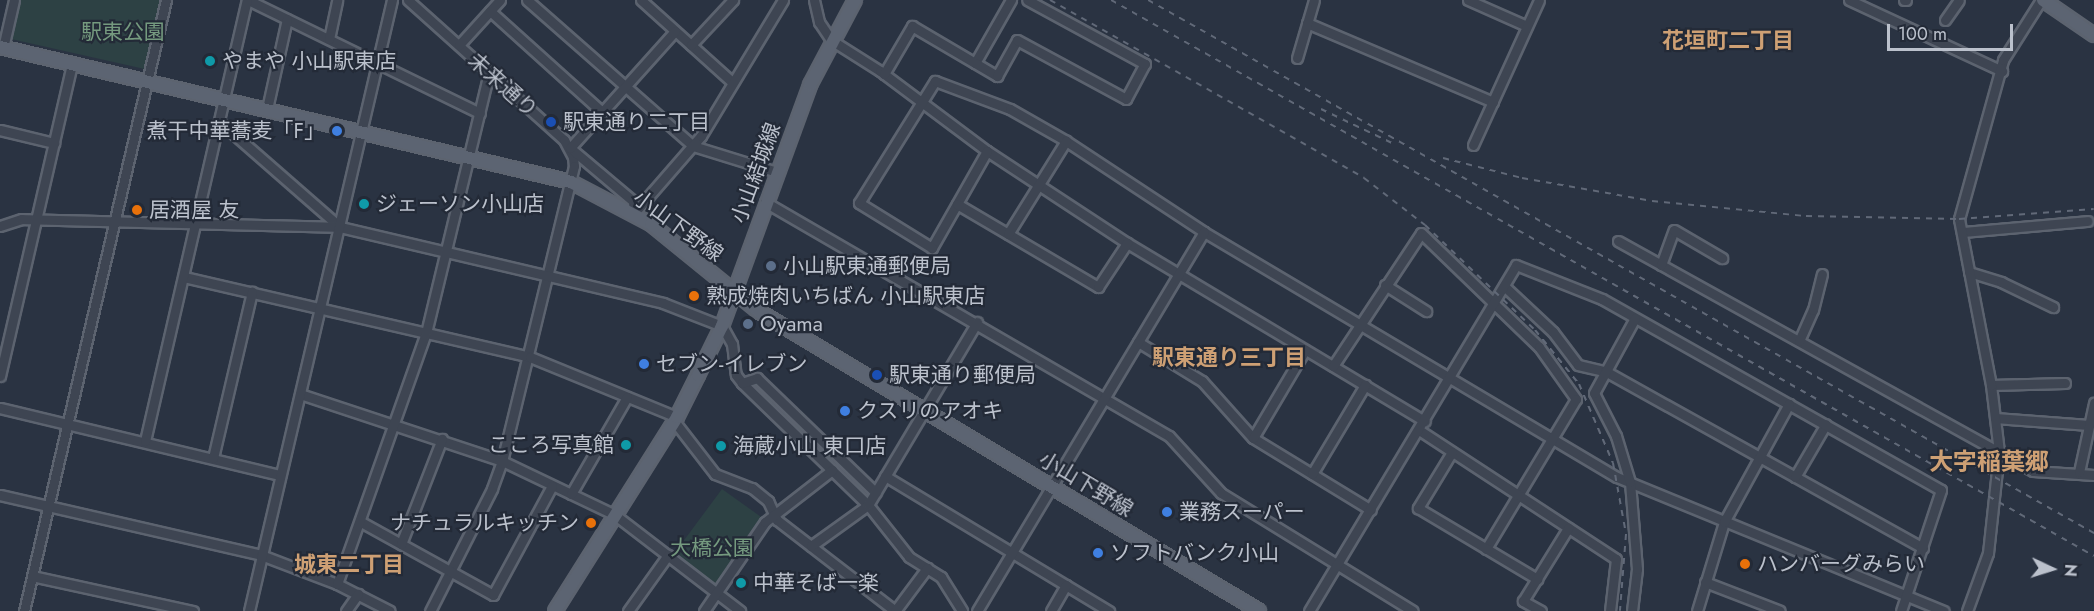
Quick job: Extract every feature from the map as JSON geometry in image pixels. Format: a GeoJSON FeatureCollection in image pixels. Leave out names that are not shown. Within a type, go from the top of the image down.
{"type":"FeatureCollection","features":[{"type":"Feature","properties":{"kind":"main road","name":"小山結城線"},"geometry":{"type":"LineString","coordinates":[[555,611],[675,419],[722,326],[777,172],[831,40],[855,0]]}},
{"type":"Feature","properties":{"kind":"main road"},"geometry":{"type":"LineString","coordinates":[[2042,0],[2094,34]]}},
{"type":"Feature","properties":{"kind":"main road","name":"小山下野線"},"geometry":{"type":"LineString","coordinates":[[1,47],[470,156],[571,182],[634,213],[734,292],[925,411],[1259,611]]}},
{"type":"Feature","properties":{"kind":"street"},"geometry":{"type":"LineString","coordinates":[[1,47],[14,0]]}},
{"type":"Feature","properties":{"kind":"street"},"geometry":{"type":"LineString","coordinates":[[24,611],[166,0]]}},
{"type":"Feature","properties":{"kind":"street"},"geometry":{"type":"LineString","coordinates":[[145,441],[247,0],[480,113]]}},
{"type":"Feature","properties":{"kind":"street"},"geometry":{"type":"LineString","coordinates":[[329,39],[337,0]]}},
{"type":"Feature","properties":{"kind":"street"},"geometry":{"type":"LineString","coordinates":[[249,611],[322,308],[376,62],[392,0]]}},
{"type":"Feature","properties":{"kind":"street","name":"未来通り"},"geometry":{"type":"LineString","coordinates":[[408,0],[570,148],[633,201],[634,213]]}},
{"type":"Feature","properties":{"kind":"street"},"geometry":{"type":"LineString","coordinates":[[459,45],[500,0]]}},
{"type":"Feature","properties":{"kind":"street"},"geometry":{"type":"LineString","coordinates":[[527,0],[693,146],[777,172]]}},
{"type":"Feature","properties":{"kind":"street"},"geometry":{"type":"LineString","coordinates":[[641,0],[732,82]]}},
{"type":"Feature","properties":{"kind":"street"},"geometry":{"type":"LineString","coordinates":[[691,45],[733,0]]}},
{"type":"Feature","properties":{"kind":"street"},"geometry":{"type":"LineString","coordinates":[[634,213],[693,146],[783,0]]}},
{"type":"Feature","properties":{"kind":"street"},"geometry":{"type":"LineString","coordinates":[[814,0],[819,22],[831,40],[885,74],[987,151],[1127,243],[1365,385],[1422,425],[1452,452],[1616,559],[1610,611]]}},
{"type":"Feature","properties":{"kind":"street"},"geometry":{"type":"LineString","coordinates":[[975,63],[1011,0]]}},
{"type":"Feature","properties":{"kind":"street"},"geometry":{"type":"LineString","coordinates":[[885,74],[912,26],[997,76],[1017,40],[1126,99],[1145,64],[1027,0]]}},
{"type":"Feature","properties":{"kind":"street"},"geometry":{"type":"LineString","coordinates":[[1297,58],[1314,0]]}},
{"type":"Feature","properties":{"kind":"street"},"geometry":{"type":"LineString","coordinates":[[1468,0],[1527,26]]}},
{"type":"Feature","properties":{"kind":"street"},"geometry":{"type":"LineString","coordinates":[[1473,145],[1539,0]]}},
{"type":"Feature","properties":{"kind":"street"},"geometry":{"type":"LineString","coordinates":[[1850,0],[2002,70]]}},
{"type":"Feature","properties":{"kind":"street"},"geometry":{"type":"LineString","coordinates":[[1945,20],[1959,0]]}},
{"type":"Feature","properties":{"kind":"street"},"geometry":{"type":"LineString","coordinates":[[1967,611],[1988,553],[1999,452],[1991,385],[1962,232],[1961,208],[2003,60],[2042,0]]}},
{"type":"Feature","properties":{"kind":"street"},"geometry":{"type":"LineString","coordinates":[[490,11],[602,112]]}},
{"type":"Feature","properties":{"kind":"street"},"geometry":{"type":"LineString","coordinates":[[267,109],[287,19]]}},
{"type":"Feature","properties":{"kind":"street"},"geometry":{"type":"LineString","coordinates":[[1307,23],[1492,102]]}},
{"type":"Feature","properties":{"kind":"street"},"geometry":{"type":"LineString","coordinates":[[430,611],[492,489],[502,461],[550,277],[571,182],[574,166],[570,148],[675,31]]}},
{"type":"Feature","properties":{"kind":"street"},"geometry":{"type":"LineString","coordinates":[[0,376],[72,65]]}},
{"type":"Feature","properties":{"kind":"street"},"geometry":{"type":"LineString","coordinates":[[337,584],[396,424],[426,333],[489,72]]}},
{"type":"Feature","properties":{"kind":"street"},"geometry":{"type":"LineString","coordinates":[[987,151],[932,248],[859,203],[920,100],[935,81],[1010,109],[1066,141],[1204,232],[1552,439],[1630,482],[1944,611]]}},
{"type":"Feature","properties":{"kind":"street"},"geometry":{"type":"LineString","coordinates":[[220,122],[340,227]]}},
{"type":"Feature","properties":{"kind":"street"},"geometry":{"type":"LineString","coordinates":[[0,130],[54,143]]}},
{"type":"Feature","properties":{"kind":"street"},"geometry":{"type":"LineString","coordinates":[[1008,234],[1037,183],[1066,141]]}},
{"type":"Feature","properties":{"kind":"street"},"geometry":{"type":"LineString","coordinates":[[765,202],[977,322],[1169,436],[1221,493],[1413,611]]}},
{"type":"Feature","properties":{"kind":"street"},"geometry":{"type":"LineString","coordinates":[[957,204],[1098,287],[1127,243]]}},
{"type":"Feature","properties":{"kind":"street"},"geometry":{"type":"LineString","coordinates":[[0,226],[36,219],[197,221],[340,227],[663,303],[722,326],[732,344],[736,375],[742,383],[868,505],[896,543],[941,577],[962,611]]}},
{"type":"Feature","properties":{"kind":"street"},"geometry":{"type":"LineString","coordinates":[[1962,232],[2088,221]]}},
{"type":"Feature","properties":{"kind":"street"},"geometry":{"type":"LineString","coordinates":[[1661,265],[1674,230],[1722,258]]}},
{"type":"Feature","properties":{"kind":"street"},"geometry":{"type":"LineString","coordinates":[[977,611],[1204,232]]}},
{"type":"Feature","properties":{"kind":"street"},"geometry":{"type":"LineString","coordinates":[[1333,366],[1421,233],[1492,305],[1539,347],[1576,399],[1486,549]]}},
{"type":"Feature","properties":{"kind":"street"},"geometry":{"type":"LineString","coordinates":[[1618,241],[2032,471],[2079,472],[2094,475]]}},
{"type":"Feature","properties":{"kind":"street"},"geometry":{"type":"LineString","coordinates":[[1309,611],[1516,265],[1602,299],[1941,490],[1900,611]]}},
{"type":"Feature","properties":{"kind":"street"},"geometry":{"type":"LineString","coordinates":[[1969,272],[2001,282],[2053,307]]}},
{"type":"Feature","properties":{"kind":"street"},"geometry":{"type":"LineString","coordinates":[[1799,341],[1813,310],[1822,274]]}},
{"type":"Feature","properties":{"kind":"street"},"geometry":{"type":"LineString","coordinates":[[184,277],[530,357],[675,419],[715,474],[752,488],[768,501],[777,520],[895,611],[927,568]]}},
{"type":"Feature","properties":{"kind":"street"},"geometry":{"type":"LineString","coordinates":[[1385,285],[1426,312]]}},
{"type":"Feature","properties":{"kind":"street"},"geometry":{"type":"LineString","coordinates":[[1504,286],[1552,332],[1578,364],[1605,371],[1923,548]]}},
{"type":"Feature","properties":{"kind":"street"},"geometry":{"type":"LineString","coordinates":[[213,458],[252,292]]}},
{"type":"Feature","properties":{"kind":"street"},"geometry":{"type":"LineString","coordinates":[[1632,611],[1636,569],[1630,482],[1616,436],[1594,393],[1635,318]]}},
{"type":"Feature","properties":{"kind":"street"},"geometry":{"type":"LineString","coordinates":[[811,546],[868,505],[977,322]]}},
{"type":"Feature","properties":{"kind":"street"},"geometry":{"type":"LineString","coordinates":[[1138,342],[1202,381],[1253,438],[1371,510]]}},
{"type":"Feature","properties":{"kind":"street"},"geometry":{"type":"LineString","coordinates":[[1253,438],[1305,350]]}},
{"type":"Feature","properties":{"kind":"street"},"geometry":{"type":"LineString","coordinates":[[742,383],[757,378],[876,493]]}},
{"type":"Feature","properties":{"kind":"street"},"geometry":{"type":"LineString","coordinates":[[1991,385],[2065,383]]}},
{"type":"Feature","properties":{"kind":"street"},"geometry":{"type":"LineString","coordinates":[[1312,474],[1365,385]]}},
{"type":"Feature","properties":{"kind":"street"},"geometry":{"type":"LineString","coordinates":[[300,394],[442,439],[502,461],[615,515],[740,611]]}},
{"type":"Feature","properties":{"kind":"street"},"geometry":{"type":"LineString","coordinates":[[571,494],[627,397]]}},
{"type":"Feature","properties":{"kind":"street"},"geometry":{"type":"LineString","coordinates":[[2079,472],[2094,403]]}},
{"type":"Feature","properties":{"kind":"street"},"geometry":{"type":"LineString","coordinates":[[1697,611],[1724,522],[1789,404]]}},
{"type":"Feature","properties":{"kind":"street"},"geometry":{"type":"LineString","coordinates":[[0,408],[280,475]]}},
{"type":"Feature","properties":{"kind":"street"},"geometry":{"type":"LineString","coordinates":[[1995,418],[2091,421]]}},
{"type":"Feature","properties":{"kind":"street"},"geometry":{"type":"LineString","coordinates":[[1795,477],[1826,424]]}},
{"type":"Feature","properties":{"kind":"street"},"geometry":{"type":"LineString","coordinates":[[401,544],[442,439]]}},
{"type":"Feature","properties":{"kind":"street"},"geometry":{"type":"LineString","coordinates":[[1452,452],[1418,508],[1537,579]]}},
{"type":"Feature","properties":{"kind":"street"},"geometry":{"type":"LineString","coordinates":[[704,611],[775,513],[830,467],[839,456]]}},
{"type":"Feature","properties":{"kind":"street"},"geometry":{"type":"LineString","coordinates":[[885,476],[1108,611]]}},
{"type":"Feature","properties":{"kind":"street"},"geometry":{"type":"LineString","coordinates":[[361,522],[493,595],[552,486]]}},
{"type":"Feature","properties":{"kind":"street"},"geometry":{"type":"LineString","coordinates":[[0,495],[261,555],[337,584],[390,611]]}},
{"type":"Feature","properties":{"kind":"street"},"geometry":{"type":"LineString","coordinates":[[1541,611],[1524,601],[1568,528]]}},
{"type":"Feature","properties":{"kind":"street"},"geometry":{"type":"LineString","coordinates":[[628,611],[668,555]]}},
{"type":"Feature","properties":{"kind":"street"},"geometry":{"type":"LineString","coordinates":[[32,576],[158,607],[193,611]]}},
{"type":"Feature","properties":{"kind":"street"},"geometry":{"type":"LineString","coordinates":[[1705,582],[1766,608],[1780,611]]}},
{"type":"Feature","properties":{"kind":"street"},"geometry":{"type":"LineString","coordinates":[[1051,611],[1066,585]]}},
{"type":"Feature","properties":{"kind":"street"},"geometry":{"type":"LineString","coordinates":[[346,611],[358,594]]}},
{"type":"Feature","properties":{"kind":"green space","name":"駅東公園"},"geometry":{"type":"Polygon","coordinates":[[[21,0],[163,0],[149,70],[11,39],[21,0]]]}},
{"type":"Feature","properties":{"kind":"green space","name":"大橋公園"},"geometry":{"type":"Polygon","coordinates":[[[722,489],[764,519],[720,584],[715,585],[677,557],[676,551],[722,489]]]}},
{"type":"Feature","properties":{"kind":"railway"},"geometry":{"type":"LineString","coordinates":[[1050,0],[1364,178],[1425,225],[1535,330],[1579,384],[1613,463],[1626,534],[1620,611]]}},
{"type":"Feature","properties":{"kind":"railway"},"geometry":{"type":"LineString","coordinates":[[1111,0],[2094,556]]}},
{"type":"Feature","properties":{"kind":"railway"},"geometry":{"type":"LineString","coordinates":[[1148,0],[2094,533]]}},
{"type":"Feature","properties":{"kind":"railway"},"geometry":{"type":"LineString","coordinates":[[1321,109],[1394,144]]}},
{"type":"Feature","properties":{"kind":"railway"},"geometry":{"type":"LineString","coordinates":[[1443,158],[1522,178],[1652,201],[1806,216],[1959,219],[2094,209]]}},
{"type":"Feature","properties":{"kind":"place","name":"やまや 小山駅東店"},"geometry":{"type":"Point","coordinates":[210,61]}},
{"type":"Feature","properties":{"kind":"place","name":"駅東通り二丁目"},"geometry":{"type":"Point","coordinates":[551,122]}},
{"type":"Feature","properties":{"kind":"place","name":"煮干中華蕎麦「F」"},"geometry":{"type":"Point","coordinates":[337,131]}},
{"type":"Feature","properties":{"kind":"place","name":"ジェーソン小山店"},"geometry":{"type":"Point","coordinates":[364,204]}},
{"type":"Feature","properties":{"kind":"place","name":"居酒屋 友"},"geometry":{"type":"Point","coordinates":[137,210]}},
{"type":"Feature","properties":{"kind":"place","name":"小山駅東通郵便局"},"geometry":{"type":"Point","coordinates":[771,266]}},
{"type":"Feature","properties":{"kind":"place","name":"熟成焼肉いちばん 小山駅東店"},"geometry":{"type":"Point","coordinates":[694,296]}},
{"type":"Feature","properties":{"kind":"place","name":"Oyama"},"geometry":{"type":"Point","coordinates":[748,324]}},
{"type":"Feature","properties":{"kind":"place","name":"セブン-イレブン"},"geometry":{"type":"Point","coordinates":[644,364]}},
{"type":"Feature","properties":{"kind":"place","name":"駅東通り郵便局"},"geometry":{"type":"Point","coordinates":[877,375]}},
{"type":"Feature","properties":{"kind":"place","name":"クスリのアオキ"},"geometry":{"type":"Point","coordinates":[845,411]}},
{"type":"Feature","properties":{"kind":"place","name":"こころ写真館"},"geometry":{"type":"Point","coordinates":[626,445]}},
{"type":"Feature","properties":{"kind":"place","name":"海蔵小山 東口店"},"geometry":{"type":"Point","coordinates":[721,446]}},
{"type":"Feature","properties":{"kind":"place","name":"業務スーパー"},"geometry":{"type":"Point","coordinates":[1167,512]}},
{"type":"Feature","properties":{"kind":"place","name":"ナチュラルキッチン"},"geometry":{"type":"Point","coordinates":[591,523]}},
{"type":"Feature","properties":{"kind":"place","name":"ソフトバンク小山"},"geometry":{"type":"Point","coordinates":[1098,553]}},
{"type":"Feature","properties":{"kind":"place","name":"ハンバーグみらい"},"geometry":{"type":"Point","coordinates":[1745,564]}},
{"type":"Feature","properties":{"kind":"place","name":"中華そば一楽"},"geometry":{"type":"Point","coordinates":[741,583]}},
{"type":"Feature","properties":{"kind":"district","name":"花垣町二丁目"},"geometry":{"type":"Point","coordinates":[1728,41]}},
{"type":"Feature","properties":{"kind":"district","name":"駅東通り三丁目"},"geometry":{"type":"Point","coordinates":[1229,358]}},
{"type":"Feature","properties":{"kind":"district","name":"大字稲葉郷"},"geometry":{"type":"Point","coordinates":[1989,462]}},
{"type":"Feature","properties":{"kind":"district","name":"城東二丁目"},"geometry":{"type":"Point","coordinates":[349,565]}}]}
